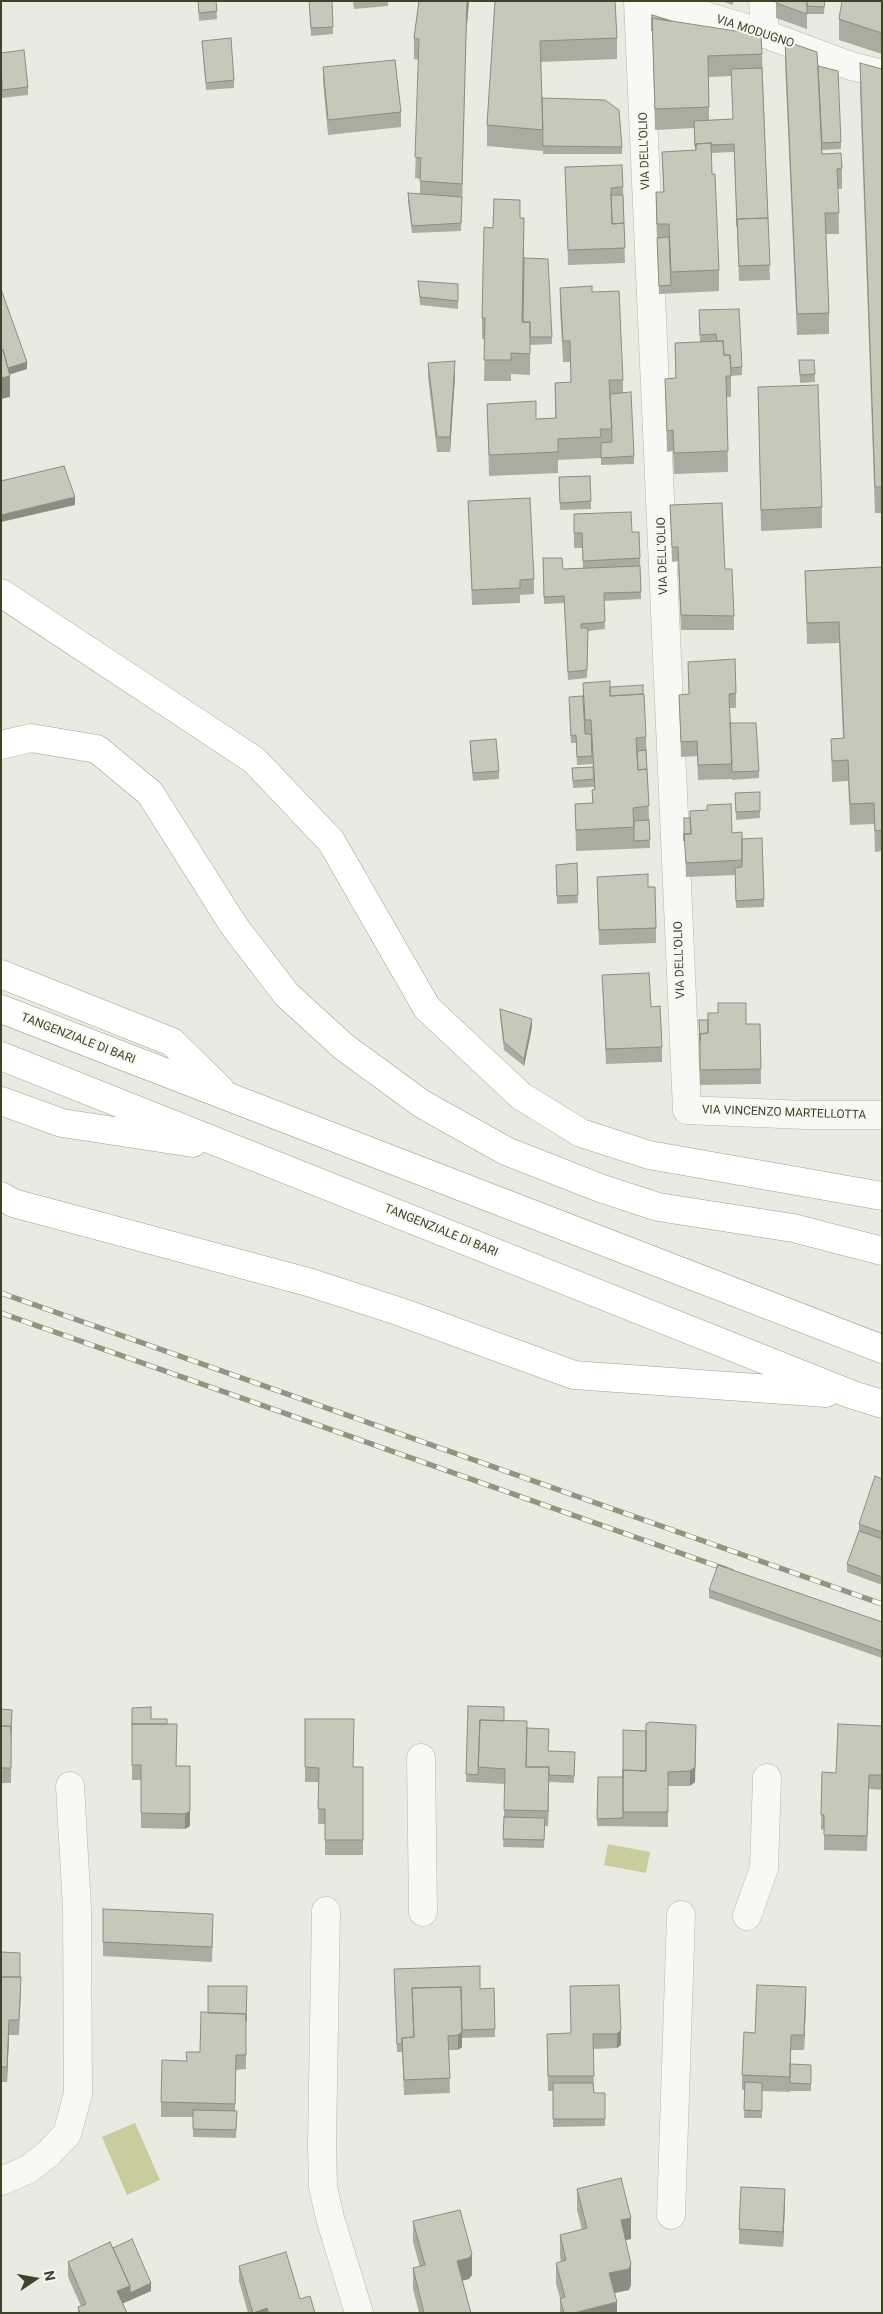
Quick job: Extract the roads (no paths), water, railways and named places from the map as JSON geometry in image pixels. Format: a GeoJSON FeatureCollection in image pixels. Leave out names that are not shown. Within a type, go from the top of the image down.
{"type":"FeatureCollection","features":[{"type":"Feature","properties":{"kind":"highway"},"geometry":{"type":"LineString","coordinates":[[1,593],[12,606],[254,760],[331,841],[427,1008],[521,1096],[581,1133],[648,1155],[882,1196]]}},
{"type":"Feature","properties":{"kind":"highway"},"geometry":{"type":"LineString","coordinates":[[1,745],[31,738],[97,749],[150,793],[234,926],[287,995],[344,1047],[422,1104],[506,1151],[600,1188],[658,1207],[792,1228],[882,1251]]}},
{"type":"Feature","properties":{"kind":"highway"},"geometry":{"type":"LineString","coordinates":[[1,974],[172,1042],[229,1097]]}},
{"type":"Feature","properties":{"kind":"highway","name":"TANGENZIALE DI BARI"},"geometry":{"type":"LineString","coordinates":[[1,1009],[882,1349]]}},
{"type":"Feature","properties":{"kind":"highway","name":"TANGENZIALE DI BARI"},"geometry":{"type":"LineString","coordinates":[[1,1056],[853,1395],[882,1404]]}},
{"type":"Feature","properties":{"kind":"highway"},"geometry":{"type":"LineString","coordinates":[[1,1101],[62,1123],[241,1151]]}},
{"type":"Feature","properties":{"kind":"highway"},"geometry":{"type":"LineString","coordinates":[[1,1196],[13,1203],[308,1282],[398,1311],[574,1375],[853,1395]]}},
{"type":"Feature","properties":{"kind":"street","name":"VIA DELL'OLIO"},"geometry":{"type":"LineString","coordinates":[[638,1],[687,1110]]}},
{"type":"Feature","properties":{"kind":"street","name":"VIA MODUGNO"},"geometry":{"type":"LineString","coordinates":[[657,1],[764,34],[851,66],[882,74]]}},
{"type":"Feature","properties":{"kind":"street"},"geometry":{"type":"LineString","coordinates":[[763,1],[764,34]]}},
{"type":"Feature","properties":{"kind":"street","name":"VIA VINCENZO MARTELLOTTA"},"geometry":{"type":"LineString","coordinates":[[687,1110],[806,1115],[882,1115]]}},
{"type":"Feature","properties":{"kind":"street"},"geometry":{"type":"LineString","coordinates":[[421,1758],[423,1912]]}},
{"type":"Feature","properties":{"kind":"street"},"geometry":{"type":"LineString","coordinates":[[747,1916],[764,1868],[767,1778]]}},
{"type":"Feature","properties":{"kind":"street"},"geometry":{"type":"LineString","coordinates":[[1,2181],[34,2165],[47,2155],[67,2134],[78,2094],[77,1908],[70,1786]]}},
{"type":"Feature","properties":{"kind":"street"},"geometry":{"type":"LineString","coordinates":[[326,1911],[323,2187],[330,2218],[359,2313]]}},
{"type":"Feature","properties":{"kind":"street"},"geometry":{"type":"LineString","coordinates":[[671,2215],[681,1915]]}},
{"type":"Feature","properties":{"kind":"railway"},"geometry":{"type":"LineString","coordinates":[[1,1293],[882,1604]]}},
{"type":"Feature","properties":{"kind":"railway"},"geometry":{"type":"LineString","coordinates":[[1,1313],[731,1571]]}}]}
